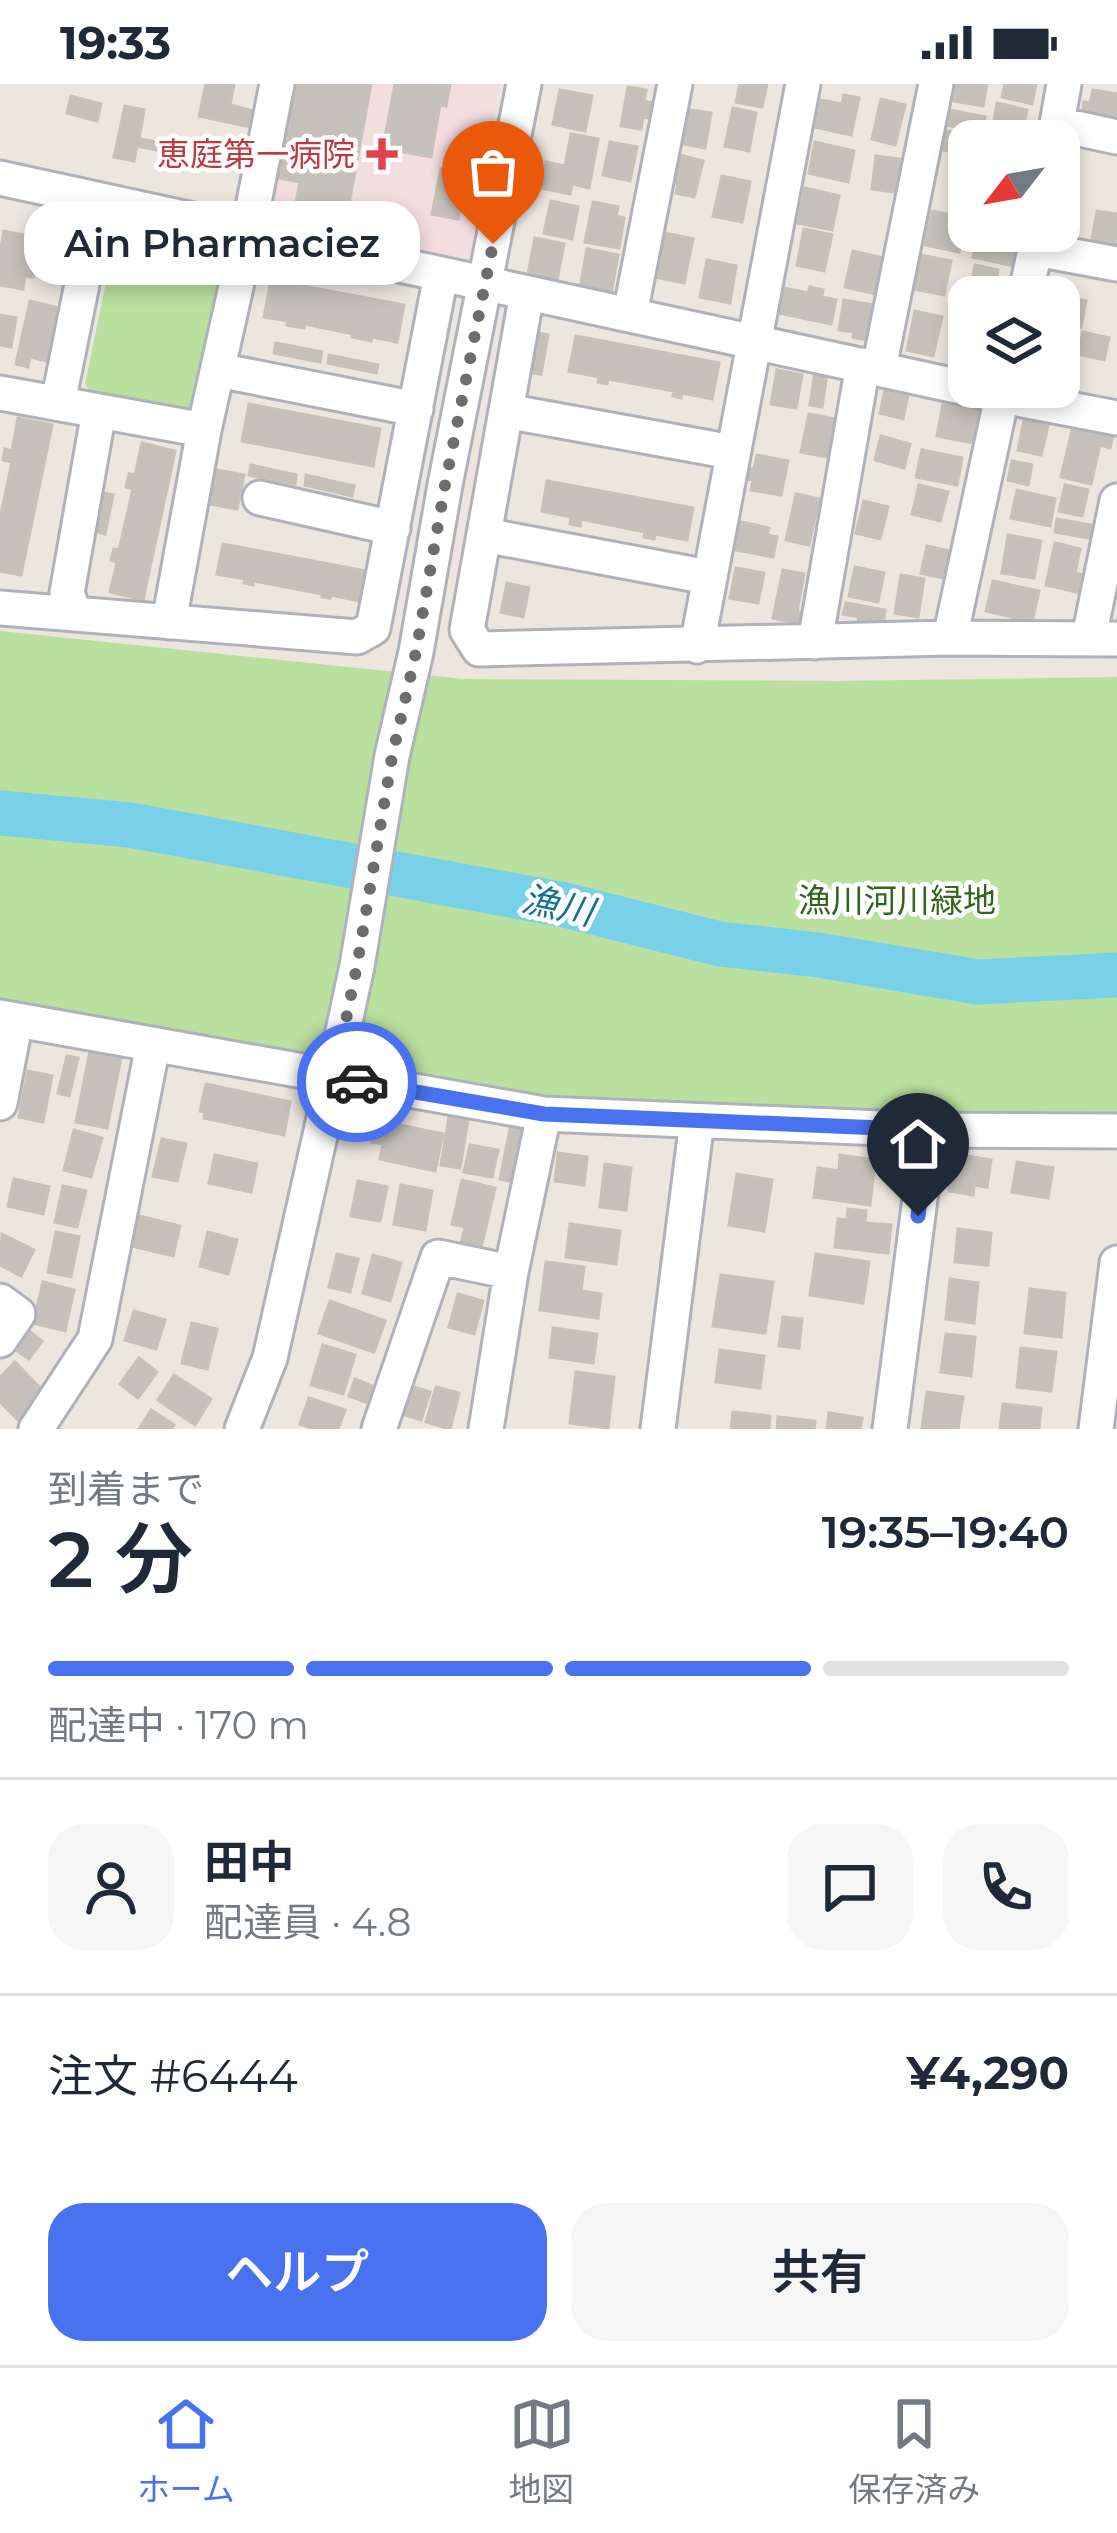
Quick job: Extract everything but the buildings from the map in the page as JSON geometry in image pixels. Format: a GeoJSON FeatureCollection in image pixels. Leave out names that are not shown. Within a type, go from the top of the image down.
{"type":"FeatureCollection","features":[{"type":"Feature","properties":{"kind":"street"},"geometry":{"type":"LineString","coordinates":[[170,622],[204,430],[277,84]]}},
{"type":"Feature","properties":{"kind":"street"},"geometry":{"type":"LineString","coordinates":[[242,1429],[270,1358],[334,1078],[524,84]]}},
{"type":"Feature","properties":{"kind":"street"},"geometry":{"type":"LineString","coordinates":[[629,314],[675,84]]}},
{"type":"Feature","properties":{"kind":"street"},"geometry":{"type":"LineString","coordinates":[[697,646],[803,84]]}},
{"type":"Feature","properties":{"kind":"street"},"geometry":{"type":"LineString","coordinates":[[814,642],[935,84]]}},
{"type":"Feature","properties":{"kind":"street"},"geometry":{"type":"LineString","coordinates":[[1057,120],[1064,84]]}},
{"type":"Feature","properties":{"kind":"street"},"geometry":{"type":"LineString","coordinates":[[1080,134],[1117,136]]}},
{"type":"Feature","properties":{"kind":"street"},"geometry":{"type":"LineString","coordinates":[[0,178],[948,381]]}},
{"type":"Feature","properties":{"kind":"street"},"geometry":{"type":"LineString","coordinates":[[58,403],[100,200]]}},
{"type":"Feature","properties":{"kind":"street"},"geometry":{"type":"LineString","coordinates":[[1079,252],[1117,263]]}},
{"type":"Feature","properties":{"kind":"street"},"geometry":{"type":"LineString","coordinates":[[0,608],[357,638],[373,628],[442,274]]}},
{"type":"Feature","properties":{"kind":"street"},"geometry":{"type":"LineString","coordinates":[[526,292],[467,630],[478,649],[1103,638],[1117,501]]}},
{"type":"Feature","properties":{"kind":"street"},"geometry":{"type":"LineString","coordinates":[[218,370],[416,409]]}},
{"type":"Feature","properties":{"kind":"street"},"geometry":{"type":"LineString","coordinates":[[0,393],[204,430]]}},
{"type":"Feature","properties":{"kind":"street"},"geometry":{"type":"LineString","coordinates":[[950,638],[999,408]]}},
{"type":"Feature","properties":{"kind":"street"},"geometry":{"type":"LineString","coordinates":[[1075,408],[1117,418]]}},
{"type":"Feature","properties":{"kind":"street"},"geometry":{"type":"LineString","coordinates":[[74,613],[67,593],[99,411]]}},
{"type":"Feature","properties":{"kind":"street"},"geometry":{"type":"LineString","coordinates":[[506,411],[732,452]]}},
{"type":"Feature","properties":{"kind":"street"},"geometry":{"type":"LineString","coordinates":[[260,498],[393,528]]}},
{"type":"Feature","properties":{"kind":"street"},"geometry":{"type":"LineString","coordinates":[[484,536],[708,577]]}},
{"type":"Feature","properties":{"kind":"street"},"geometry":{"type":"LineString","coordinates":[[0,1102],[8,1018],[544,1114],[929,1130],[1117,1131]]}},
{"type":"Feature","properties":{"kind":"street"},"geometry":{"type":"LineString","coordinates":[[36,1429],[95,1339],[153,1045]]}},
{"type":"Feature","properties":{"kind":"street"},"geometry":{"type":"LineString","coordinates":[[486,1429],[511,1272],[544,1114]]}},
{"type":"Feature","properties":{"kind":"street"},"geometry":{"type":"LineString","coordinates":[[658,1429],[697,1121]]}},
{"type":"Feature","properties":{"kind":"street"},"geometry":{"type":"LineString","coordinates":[[890,1429],[929,1130]]}},
{"type":"Feature","properties":{"kind":"street"},"geometry":{"type":"LineString","coordinates":[[379,1429],[438,1257],[511,1272]]}},
{"type":"Feature","properties":{"kind":"street"},"geometry":{"type":"LineString","coordinates":[[1096,1429],[1117,1264]]}},
{"type":"Feature","properties":{"kind":"street"},"geometry":{"type":"LineString","coordinates":[[0,1301],[18,1314],[0,1340]]}},
{"type":"Feature","properties":{"kind":"shaded area","name":"恵庭第一病院"},"geometry":{"type":"Polygon","coordinates":[[[289,84],[499,84],[469,264],[266,224],[289,84]]]}},
{"type":"Feature","properties":{"kind":"green space"},"geometry":{"type":"Polygon","coordinates":[[[118,224],[217,243],[227,255],[193,410],[92,394],[85,384],[118,224]]]}},
{"type":"Feature","properties":{"kind":"green space","name":"漁川河川緑地"},"geometry":{"type":"Polygon","coordinates":[[[0,631],[464,679],[1117,677],[1117,1117],[885,1120],[444,1087],[292,1050],[0,999],[0,631]]]}},
{"type":"Feature","properties":{"kind":"waterway","name":"漁川"},"geometry":{"type":"LineString","coordinates":[[0,813],[130,825],[565,905],[720,944],[978,982],[1117,975]]}},
{"type":"Feature","properties":{"kind":"way so far"},"geometry":{"type":"LineString","coordinates":[[357,1082],[334,1078],[493,244]]}},
{"type":"Feature","properties":{"kind":"place","name":"恵庭第一病院"},"geometry":{"type":"Point","coordinates":[382,154]}},
{"type":"Feature","properties":{"kind":"place","name":"Ain Pharmaciez"},"geometry":{"type":"Point","coordinates":[493,244]}},
{"type":"Feature","properties":{"kind":"route"},"geometry":{"type":"LineString","coordinates":[[357,1082],[544,1114],[929,1130],[918,1216]]}}]}
